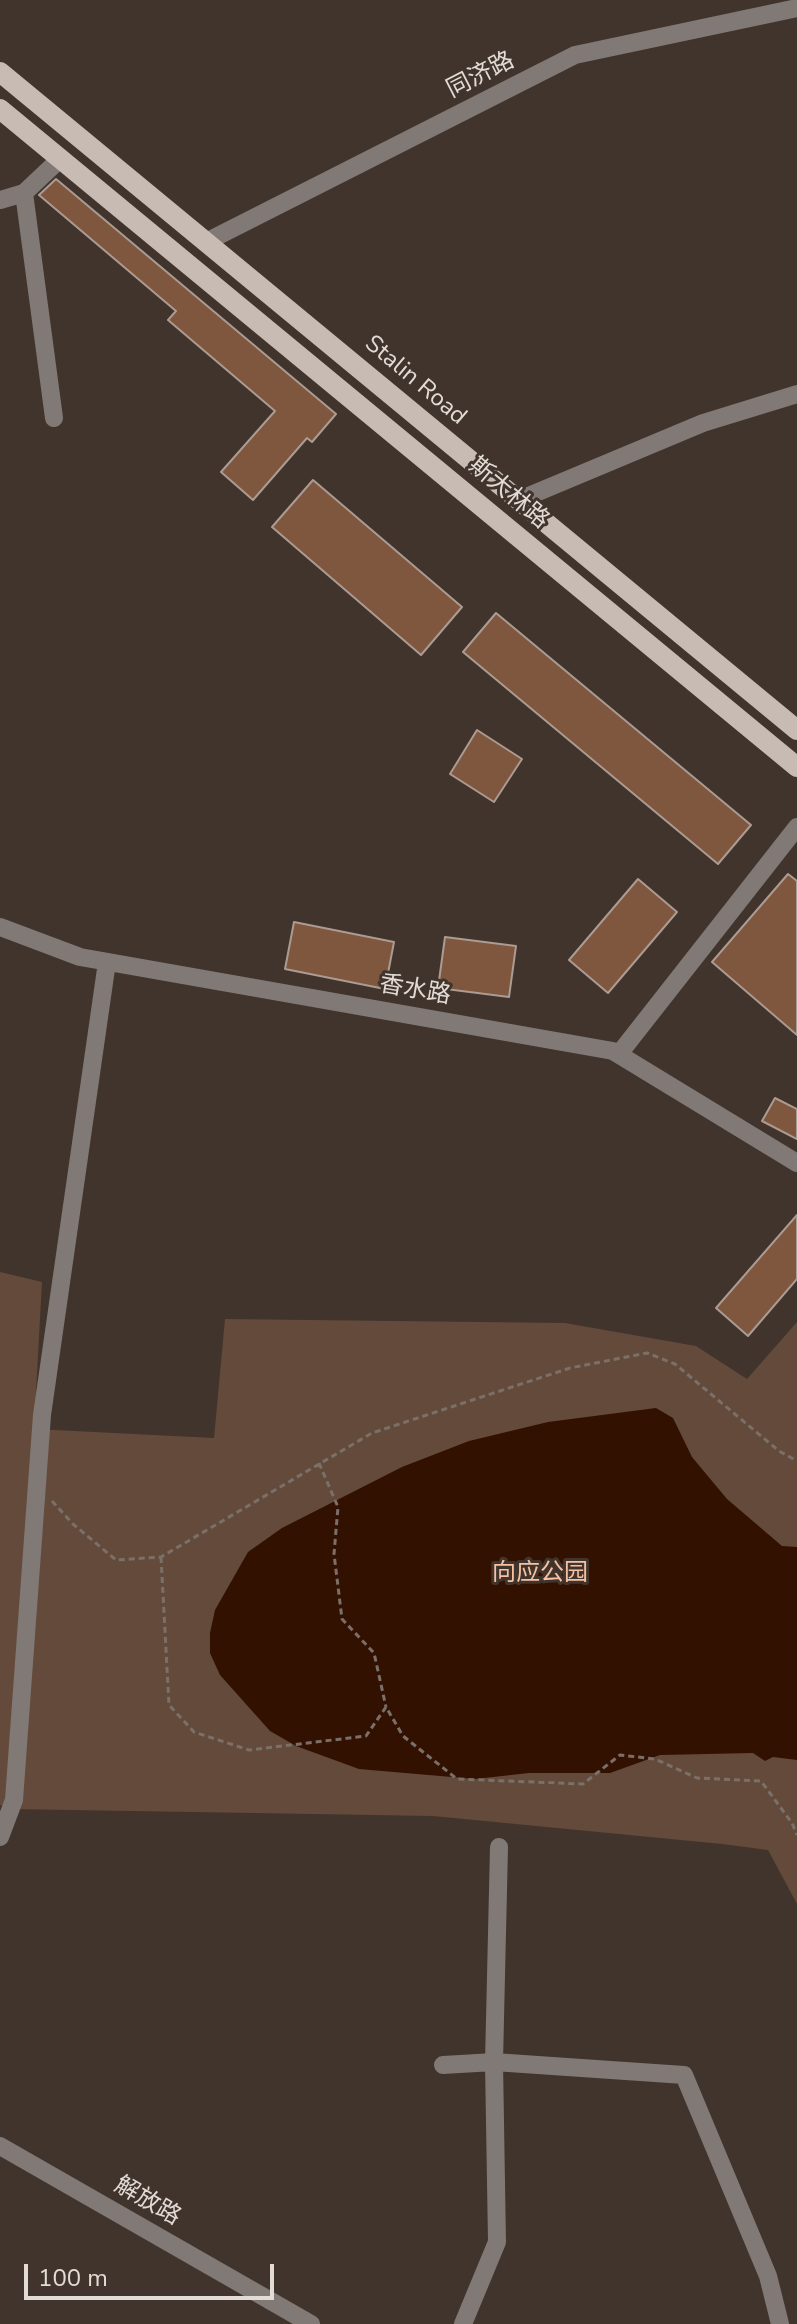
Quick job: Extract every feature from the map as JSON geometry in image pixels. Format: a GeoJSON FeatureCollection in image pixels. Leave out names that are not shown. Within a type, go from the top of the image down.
{"type":"FeatureCollection","features":[{"type":"Feature","properties":{"kind":"main road","name":"Stalin Road"},"geometry":{"type":"LineString","coordinates":[[0,72],[797,730]]}},
{"type":"Feature","properties":{"kind":"main road","name":"斯大林路"},"geometry":{"type":"LineString","coordinates":[[0,109],[797,767]]}},
{"type":"Feature","properties":{"kind":"street","name":"同济路"},"geometry":{"type":"LineString","coordinates":[[206,242],[575,55],[797,8]]}},
{"type":"Feature","properties":{"kind":"street"},"geometry":{"type":"LineString","coordinates":[[0,200],[24,193],[60,159]]}},
{"type":"Feature","properties":{"kind":"street"},"geometry":{"type":"LineString","coordinates":[[24,193],[54,418]]}},
{"type":"Feature","properties":{"kind":"street"},"geometry":{"type":"LineString","coordinates":[[519,500],[703,423],[797,394]]}},
{"type":"Feature","properties":{"kind":"street"},"geometry":{"type":"LineString","coordinates":[[619,1054],[797,827]]}},
{"type":"Feature","properties":{"kind":"street","name":"香水路"},"geometry":{"type":"LineString","coordinates":[[0,927],[80,957],[619,1054],[797,1163]]}},
{"type":"Feature","properties":{"kind":"street"},"geometry":{"type":"LineString","coordinates":[[0,1837],[14,1800],[42,1415],[107,962]]}},
{"type":"Feature","properties":{"kind":"street"},"geometry":{"type":"LineString","coordinates":[[463,2324],[497,2242],[494,2062],[499,1847]]}},
{"type":"Feature","properties":{"kind":"street"},"geometry":{"type":"LineString","coordinates":[[443,2065],[494,2062],[684,2075],[768,2276],[780,2324]]}},
{"type":"Feature","properties":{"kind":"street","name":"解放路"},"geometry":{"type":"LineString","coordinates":[[0,2146],[311,2324]]}},
{"type":"Feature","properties":{"kind":"path"},"geometry":{"type":"LineString","coordinates":[[38,1485],[73,1524],[116,1560],[161,1557],[372,1433],[570,1368],[647,1353],[675,1364],[779,1451],[797,1461]]}},
{"type":"Feature","properties":{"kind":"path"},"geometry":{"type":"LineString","coordinates":[[319,1463],[338,1507],[334,1554],[342,1619],[374,1653],[386,1707],[403,1736],[457,1779],[583,1784],[620,1755],[655,1759],[697,1778],[761,1781],[792,1823],[797,1835]]}},
{"type":"Feature","properties":{"kind":"path"},"geometry":{"type":"LineString","coordinates":[[161,1557],[169,1705],[194,1732],[249,1750],[307,1745],[366,1736],[386,1707]]}},
{"type":"Feature","properties":{"kind":"green space","name":"向应公园"},"geometry":{"type":"Polygon","coordinates":[[[0,1272],[42,1282],[34,1429],[214,1438],[225,1319],[565,1323],[696,1346],[747,1379],[797,1322],[797,1904],[768,1850],[722,1844],[433,1816],[10,1809],[0,1805],[0,1272]]]}},
{"type":"Feature","properties":{"kind":"shaded area"},"geometry":{"type":"Polygon","coordinates":[[[656,1408],[673,1418],[692,1457],[727,1499],[782,1546],[797,1547],[797,1760],[773,1757],[765,1761],[753,1753],[660,1755],[610,1773],[529,1773],[475,1779],[359,1769],[296,1746],[270,1731],[220,1675],[210,1653],[215,1610],[248,1552],[282,1528],[402,1467],[469,1441],[548,1422],[656,1408]]]}},
{"type":"Feature","properties":{"kind":"building"},"geometry":{"type":"Polygon","coordinates":[[[56,179],[336,414],[312,442],[307,438],[253,500],[221,472],[275,411],[168,320],[176,311],[39,195],[56,179]]]}},
{"type":"Feature","properties":{"kind":"building"},"geometry":{"type":"Polygon","coordinates":[[[313,480],[462,607],[421,655],[272,527],[313,480]]]}},
{"type":"Feature","properties":{"kind":"building"},"geometry":{"type":"Polygon","coordinates":[[[496,613],[751,825],[718,864],[463,652],[496,613]]]}},
{"type":"Feature","properties":{"kind":"building"},"geometry":{"type":"Polygon","coordinates":[[[477,730],[522,759],[494,802],[450,774],[477,730]]]}},
{"type":"Feature","properties":{"kind":"building"},"geometry":{"type":"Polygon","coordinates":[[[788,874],[797,881],[797,1035],[712,962],[788,874]]]}},
{"type":"Feature","properties":{"kind":"building"},"geometry":{"type":"Polygon","coordinates":[[[638,879],[677,912],[608,993],[569,960],[638,879]]]}},
{"type":"Feature","properties":{"kind":"building"},"geometry":{"type":"Polygon","coordinates":[[[294,922],[394,942],[385,989],[285,969],[294,922]]]}},
{"type":"Feature","properties":{"kind":"building"},"geometry":{"type":"Polygon","coordinates":[[[445,937],[516,946],[509,997],[438,988],[445,937]]]}},
{"type":"Feature","properties":{"kind":"building"},"geometry":{"type":"Polygon","coordinates":[[[775,1098],[797,1109],[797,1139],[762,1121],[775,1098]]]}},
{"type":"Feature","properties":{"kind":"building"},"geometry":{"type":"Polygon","coordinates":[[[797,1215],[797,1279],[748,1336],[716,1308],[797,1215]]]}}]}
